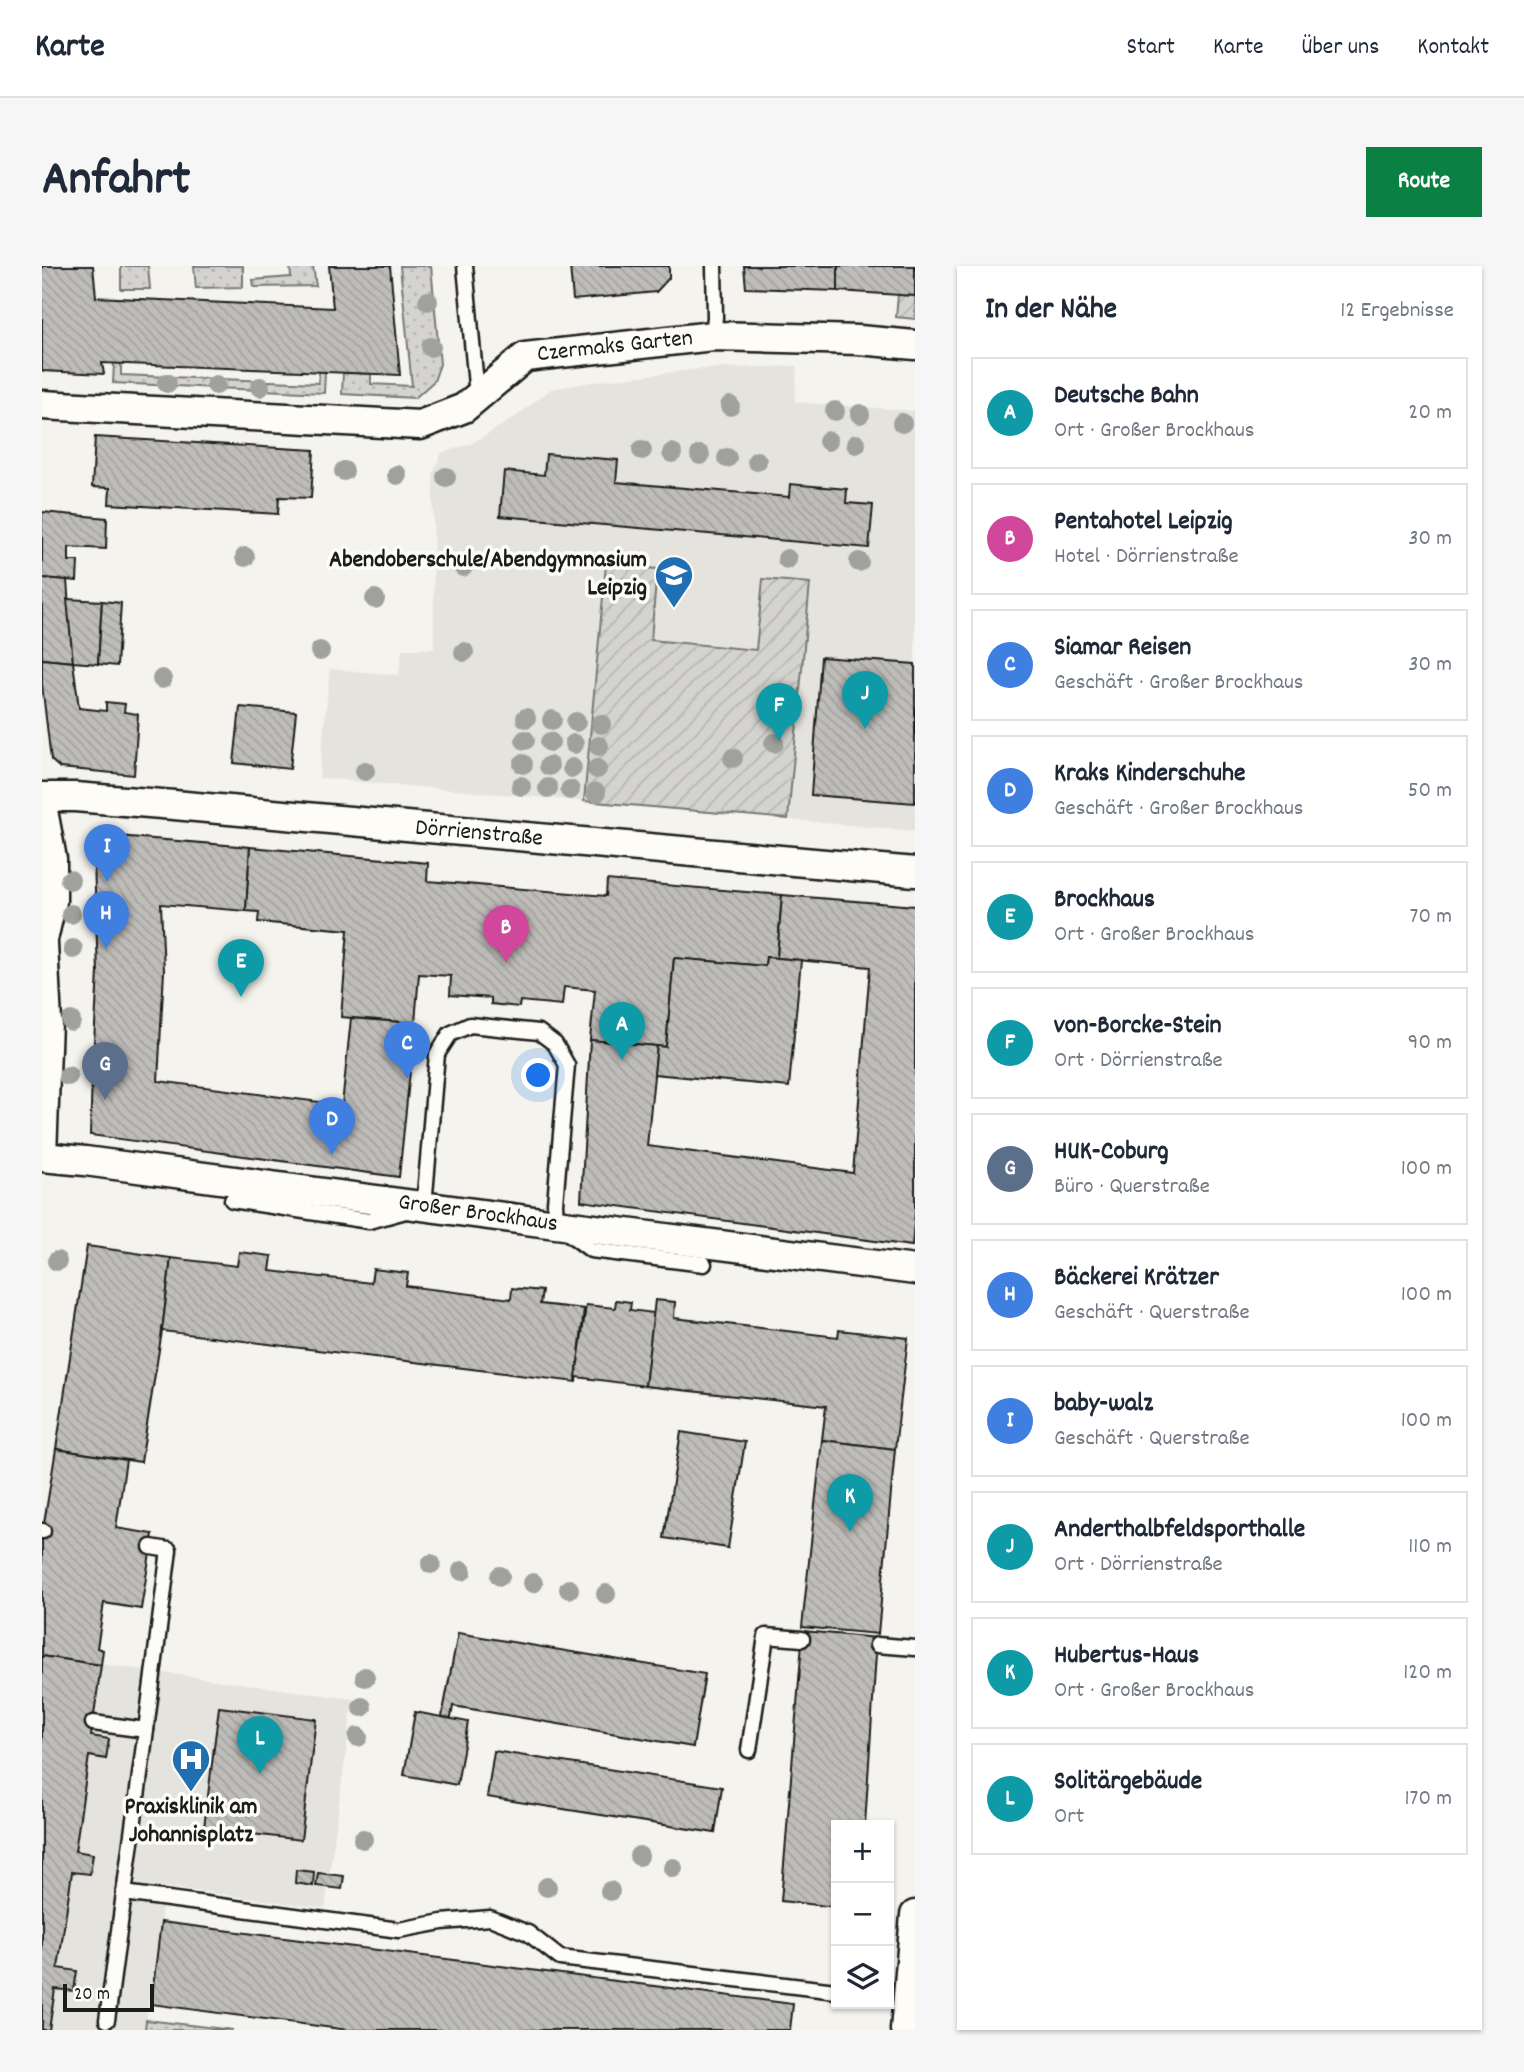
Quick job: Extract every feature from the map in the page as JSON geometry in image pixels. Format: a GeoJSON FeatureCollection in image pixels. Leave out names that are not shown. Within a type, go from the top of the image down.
{"type":"FeatureCollection","features":[{"type":"Feature","properties":{"kind":"street","name":"Czermaks Garten"},"geometry":{"type":"LineString","coordinates":[[42,405],[420,425],[464,408],[525,357],[713,336],[859,340],[915,345]]}},
{"type":"Feature","properties":{"kind":"street","name":"Dörrienstraße"},"geometry":{"type":"LineString","coordinates":[[42,797],[161,804],[915,872]]}},
{"type":"Feature","properties":{"kind":"street"},"geometry":{"type":"LineString","coordinates":[[42,805],[52,859],[52,901],[43,946],[47,1022],[42,1156]]}},
{"type":"Feature","properties":{"kind":"street","name":"Großer Brockhaus"},"geometry":{"type":"LineString","coordinates":[[42,1156],[915,1270]]}},
{"type":"Feature","properties":{"kind":"street"},"geometry":{"type":"LineString","coordinates":[[905,2030],[899,1997],[915,1915]]}},
{"type":"Feature","properties":{"kind":"lane"},"geometry":{"type":"LineString","coordinates":[[465,266],[477,396]]}},
{"type":"Feature","properties":{"kind":"lane"},"geometry":{"type":"LineString","coordinates":[[713,336],[714,266]]}},
{"type":"Feature","properties":{"kind":"lane"},"geometry":{"type":"LineString","coordinates":[[232,1200],[369,1221],[424,1206],[437,1054],[450,1034],[470,1025],[539,1032],[555,1044],[567,1065],[555,1203],[556,1224],[591,1250],[704,1264]]}},
{"type":"Feature","properties":{"kind":"lane"},"geometry":{"type":"LineString","coordinates":[[107,2020],[169,1550],[151,1547]]}},
{"type":"Feature","properties":{"kind":"lane"},"geometry":{"type":"LineString","coordinates":[[749,1751],[766,1636],[802,1639]]}},
{"type":"Feature","properties":{"kind":"lane"},"geometry":{"type":"LineString","coordinates":[[877,1645],[915,1648]]}},
{"type":"Feature","properties":{"kind":"lane"},"geometry":{"type":"LineString","coordinates":[[93,1723],[146,1730]]}},
{"type":"Feature","properties":{"kind":"lane"},"geometry":{"type":"LineString","coordinates":[[124,1893],[398,1930],[442,1922],[490,1919],[528,1933],[560,1958],[831,1990]]}},
{"type":"Feature","properties":{"kind":"shaded area"},"geometry":{"type":"Polygon","coordinates":[[[121,266],[148,266],[150,289],[121,289],[121,266]]]}},
{"type":"Feature","properties":{"kind":"shaded area"},"geometry":{"type":"Polygon","coordinates":[[[194,266],[243,266],[243,287],[196,288],[194,266]]]}},
{"type":"Feature","properties":{"kind":"shaded area"},"geometry":{"type":"Polygon","coordinates":[[[290,266],[313,266],[316,286],[254,287],[253,280],[291,277],[290,266]]]}},
{"type":"Feature","properties":{"kind":"shaded area"},"geometry":{"type":"Polygon","coordinates":[[[400,266],[431,266],[440,364],[434,381],[415,398],[342,394],[343,373],[371,374],[371,384],[412,386],[400,266]]]}},
{"type":"Feature","properties":{"kind":"shaded area"},"geometry":{"type":"Polygon","coordinates":[[[898,295],[915,296],[915,319],[896,317],[898,295]]]}},
{"type":"Feature","properties":{"kind":"shaded area"},"geometry":{"type":"Polygon","coordinates":[[[114,363],[121,364],[121,375],[318,383],[319,372],[325,372],[324,393],[113,383],[114,363]]]}},
{"type":"Feature","properties":{"kind":"shaded area","name":"Abendoberschule/Abendgymnasium Leipzig"},"geometry":{"type":"Polygon","coordinates":[[[797,366],[795,402],[915,411],[915,831],[319,778],[330,669],[399,675],[402,649],[434,649],[433,474],[441,453],[471,444],[514,418],[551,389],[701,369],[797,366]]]}},
{"type":"Feature","properties":{"kind":"shaded area"},"geometry":{"type":"Polygon","coordinates":[[[606,564],[657,569],[651,640],[756,650],[763,579],[810,583],[788,819],[584,801],[606,564]]]}},
{"type":"Feature","properties":{"kind":"shaded area","name":"Praxisklinik am Johannisplatz"},"geometry":{"type":"Polygon","coordinates":[[[42,1656],[353,1699],[325,1908],[165,1887],[145,2030],[42,2030],[42,1656]]]}},
{"type":"Feature","properties":{"kind":"shaded area"},"geometry":{"type":"Polygon","coordinates":[[[146,2020],[233,2030],[145,2030],[146,2020]]]}},
{"type":"Feature","properties":{"kind":"building"},"geometry":{"type":"Polygon","coordinates":[[[42,266],[93,266],[96,297],[333,308],[329,266],[390,266],[400,375],[102,363],[104,374],[42,371],[42,266]]]}},
{"type":"Feature","properties":{"kind":"building"},"geometry":{"type":"Polygon","coordinates":[[[570,266],[669,266],[669,278],[656,292],[573,300],[570,266]]]}},
{"type":"Feature","properties":{"kind":"building"},"geometry":{"type":"Polygon","coordinates":[[[744,266],[838,266],[838,291],[746,288],[744,266]]]}},
{"type":"Feature","properties":{"kind":"building"},"geometry":{"type":"Polygon","coordinates":[[[838,266],[915,266],[915,296],[838,291],[838,266]]]}},
{"type":"Feature","properties":{"kind":"building"},"geometry":{"type":"Polygon","coordinates":[[[95,437],[314,450],[311,498],[279,497],[278,514],[109,504],[110,488],[92,487],[95,437]]]}},
{"type":"Feature","properties":{"kind":"building"},"geometry":{"type":"Polygon","coordinates":[[[546,454],[618,460],[616,482],[789,497],[790,484],[847,489],[846,503],[873,505],[869,548],[500,516],[504,471],[544,475],[546,454]]]}},
{"type":"Feature","properties":{"kind":"building"},"geometry":{"type":"Polygon","coordinates":[[[42,512],[107,518],[106,549],[69,547],[69,561],[78,561],[77,581],[42,578],[42,512]]]}},
{"type":"Feature","properties":{"kind":"building"},"geometry":{"type":"Polygon","coordinates":[[[42,578],[67,580],[73,662],[42,659],[42,578]]]}},
{"type":"Feature","properties":{"kind":"building"},"geometry":{"type":"Polygon","coordinates":[[[67,599],[102,601],[98,664],[73,662],[67,599]]]}},
{"type":"Feature","properties":{"kind":"building"},"geometry":{"type":"Polygon","coordinates":[[[102,601],[121,603],[117,666],[98,664],[102,601]]]}},
{"type":"Feature","properties":{"kind":"building"},"geometry":{"type":"Polygon","coordinates":[[[821,657],[915,664],[915,803],[811,795],[821,657]]]}},
{"type":"Feature","properties":{"kind":"building"},"geometry":{"type":"Polygon","coordinates":[[[42,659],[73,662],[79,708],[106,711],[106,702],[125,704],[124,712],[138,714],[134,775],[60,768],[51,760],[42,684],[42,659]]]}},
{"type":"Feature","properties":{"kind":"building"},"geometry":{"type":"Polygon","coordinates":[[[240,707],[296,712],[290,769],[234,763],[240,707]]]}},
{"type":"Feature","properties":{"kind":"building"},"geometry":{"type":"Polygon","coordinates":[[[93,834],[250,847],[246,911],[161,904],[164,971],[158,1081],[342,1105],[351,1018],[415,1023],[399,1177],[90,1135],[98,972],[93,834]]]}},
{"type":"Feature","properties":{"kind":"building"},"geometry":{"type":"Polygon","coordinates":[[[250,847],[428,863],[427,881],[606,896],[607,880],[782,895],[777,958],[766,957],[765,966],[674,958],[666,1047],[590,1040],[595,990],[564,987],[562,1005],[520,1001],[519,1007],[491,1004],[491,998],[450,995],[451,976],[419,974],[415,1023],[341,1017],[348,930],[258,922],[259,912],[246,911],[250,847]]]}},
{"type":"Feature","properties":{"kind":"building"},"geometry":{"type":"Polygon","coordinates":[[[782,895],[915,906],[915,1212],[912,1246],[581,1201],[590,1040],[657,1046],[647,1146],[853,1173],[870,967],[777,958],[782,895]]]}},
{"type":"Feature","properties":{"kind":"building"},"geometry":{"type":"Polygon","coordinates":[[[766,957],[801,960],[789,1087],[654,1074],[657,1046],[666,1047],[674,958],[765,966],[766,957]]]}},
{"type":"Feature","properties":{"kind":"building"},"geometry":{"type":"Polygon","coordinates":[[[87,1246],[171,1258],[141,1462],[56,1449],[87,1246]]]}},
{"type":"Feature","properties":{"kind":"building"},"geometry":{"type":"Polygon","coordinates":[[[239,1252],[272,1256],[270,1271],[371,1283],[373,1269],[408,1273],[406,1286],[511,1299],[512,1288],[542,1291],[540,1304],[584,1309],[576,1382],[162,1331],[171,1258],[237,1266],[239,1252]]]}},
{"type":"Feature","properties":{"kind":"building"},"geometry":{"type":"Polygon","coordinates":[[[616,1300],[631,1302],[630,1310],[654,1313],[645,1386],[576,1377],[586,1305],[615,1308],[616,1300]]]}},
{"type":"Feature","properties":{"kind":"building"},"geometry":{"type":"Polygon","coordinates":[[[655,1300],[675,1302],[674,1318],[838,1337],[839,1330],[908,1338],[895,1449],[822,1440],[826,1406],[645,1386],[655,1300]]]}},
{"type":"Feature","properties":{"kind":"building"},"geometry":{"type":"Polygon","coordinates":[[[681,1432],[745,1442],[728,1548],[664,1538],[681,1432]]]}},
{"type":"Feature","properties":{"kind":"building"},"geometry":{"type":"Polygon","coordinates":[[[822,1440],[895,1449],[878,1634],[802,1627],[822,1440]]]}},
{"type":"Feature","properties":{"kind":"building"},"geometry":{"type":"Polygon","coordinates":[[[56,1449],[126,1460],[116,1528],[153,1534],[141,1609],[104,1603],[97,1648],[103,1650],[101,1665],[42,1656],[42,1536],[56,1449]]]}},
{"type":"Feature","properties":{"kind":"building"},"geometry":{"type":"Polygon","coordinates":[[[803,1631],[877,1638],[865,1820],[831,1820],[831,1906],[781,1901],[803,1631]]]}},
{"type":"Feature","properties":{"kind":"building"},"geometry":{"type":"Polygon","coordinates":[[[458,1633],[705,1674],[693,1747],[453,1706],[451,1718],[442,1717],[458,1633]]]}},
{"type":"Feature","properties":{"kind":"building"},"geometry":{"type":"Polygon","coordinates":[[[42,1656],[101,1665],[91,1736],[109,1739],[106,1759],[89,1756],[75,1851],[93,1854],[90,1874],[72,1872],[58,1968],[77,1971],[74,1991],[55,1989],[49,2030],[42,2030],[42,1656]]]}},
{"type":"Feature","properties":{"kind":"building"},"geometry":{"type":"Polygon","coordinates":[[[219,1707],[316,1719],[301,1840],[204,1828],[219,1707]]]}},
{"type":"Feature","properties":{"kind":"building"},"geometry":{"type":"Polygon","coordinates":[[[415,1712],[468,1722],[457,1785],[404,1775],[415,1712]]]}},
{"type":"Feature","properties":{"kind":"building"},"geometry":{"type":"Polygon","coordinates":[[[494,1751],[722,1787],[715,1833],[487,1797],[494,1751]]]}},
{"type":"Feature","properties":{"kind":"building"},"geometry":{"type":"Polygon","coordinates":[[[296,1870],[314,1872],[313,1886],[295,1883],[296,1870]]]}},
{"type":"Feature","properties":{"kind":"building"},"geometry":{"type":"Polygon","coordinates":[[[318,1873],[344,1876],[342,1889],[316,1886],[318,1873]]]}},
{"type":"Feature","properties":{"kind":"building"},"geometry":{"type":"Polygon","coordinates":[[[161,1922],[793,2004],[790,2030],[348,2030],[151,2004],[161,1922]]]}},
{"type":"Feature","properties":{"kind":"place","name":"Abendoberschule/Abendgymnasium Leipzig"},"geometry":{"type":"Point","coordinates":[674,609]}},
{"type":"Feature","properties":{"kind":"place","name":"Anderthalbfeldsporthalle"},"geometry":{"type":"Point","coordinates":[865,729]}},
{"type":"Feature","properties":{"kind":"place","name":"von-Borcke-Stein"},"geometry":{"type":"Point","coordinates":[779,741]}},
{"type":"Feature","properties":{"kind":"place","name":"baby-walz"},"geometry":{"type":"Point","coordinates":[107,882]}},
{"type":"Feature","properties":{"kind":"place","name":"Bäckerei Krätzer"},"geometry":{"type":"Point","coordinates":[106,949]}},
{"type":"Feature","properties":{"kind":"place","name":"Pentahotel Leipzig"},"geometry":{"type":"Point","coordinates":[506,963]}},
{"type":"Feature","properties":{"kind":"place","name":"Brockhaus"},"geometry":{"type":"Point","coordinates":[241,997]}},
{"type":"Feature","properties":{"kind":"place","name":"Deutsche Bahn"},"geometry":{"type":"Point","coordinates":[622,1060]}},
{"type":"Feature","properties":{"kind":"place","name":"Siamar Reisen"},"geometry":{"type":"Point","coordinates":[407,1079]}},
{"type":"Feature","properties":{"kind":"place","name":"HUK-Coburg"},"geometry":{"type":"Point","coordinates":[105,1100]}},
{"type":"Feature","properties":{"kind":"place","name":"Kraks Kinderschuhe"},"geometry":{"type":"Point","coordinates":[332,1155]}},
{"type":"Feature","properties":{"kind":"place","name":"Hubertus-Haus"},"geometry":{"type":"Point","coordinates":[850,1532]}},
{"type":"Feature","properties":{"kind":"place","name":"Solitärgebäude"},"geometry":{"type":"Point","coordinates":[260,1774]}},
{"type":"Feature","properties":{"kind":"place","name":"Praxisklinik am Johannisplatz"},"geometry":{"type":"Point","coordinates":[191,1793]}}]}
